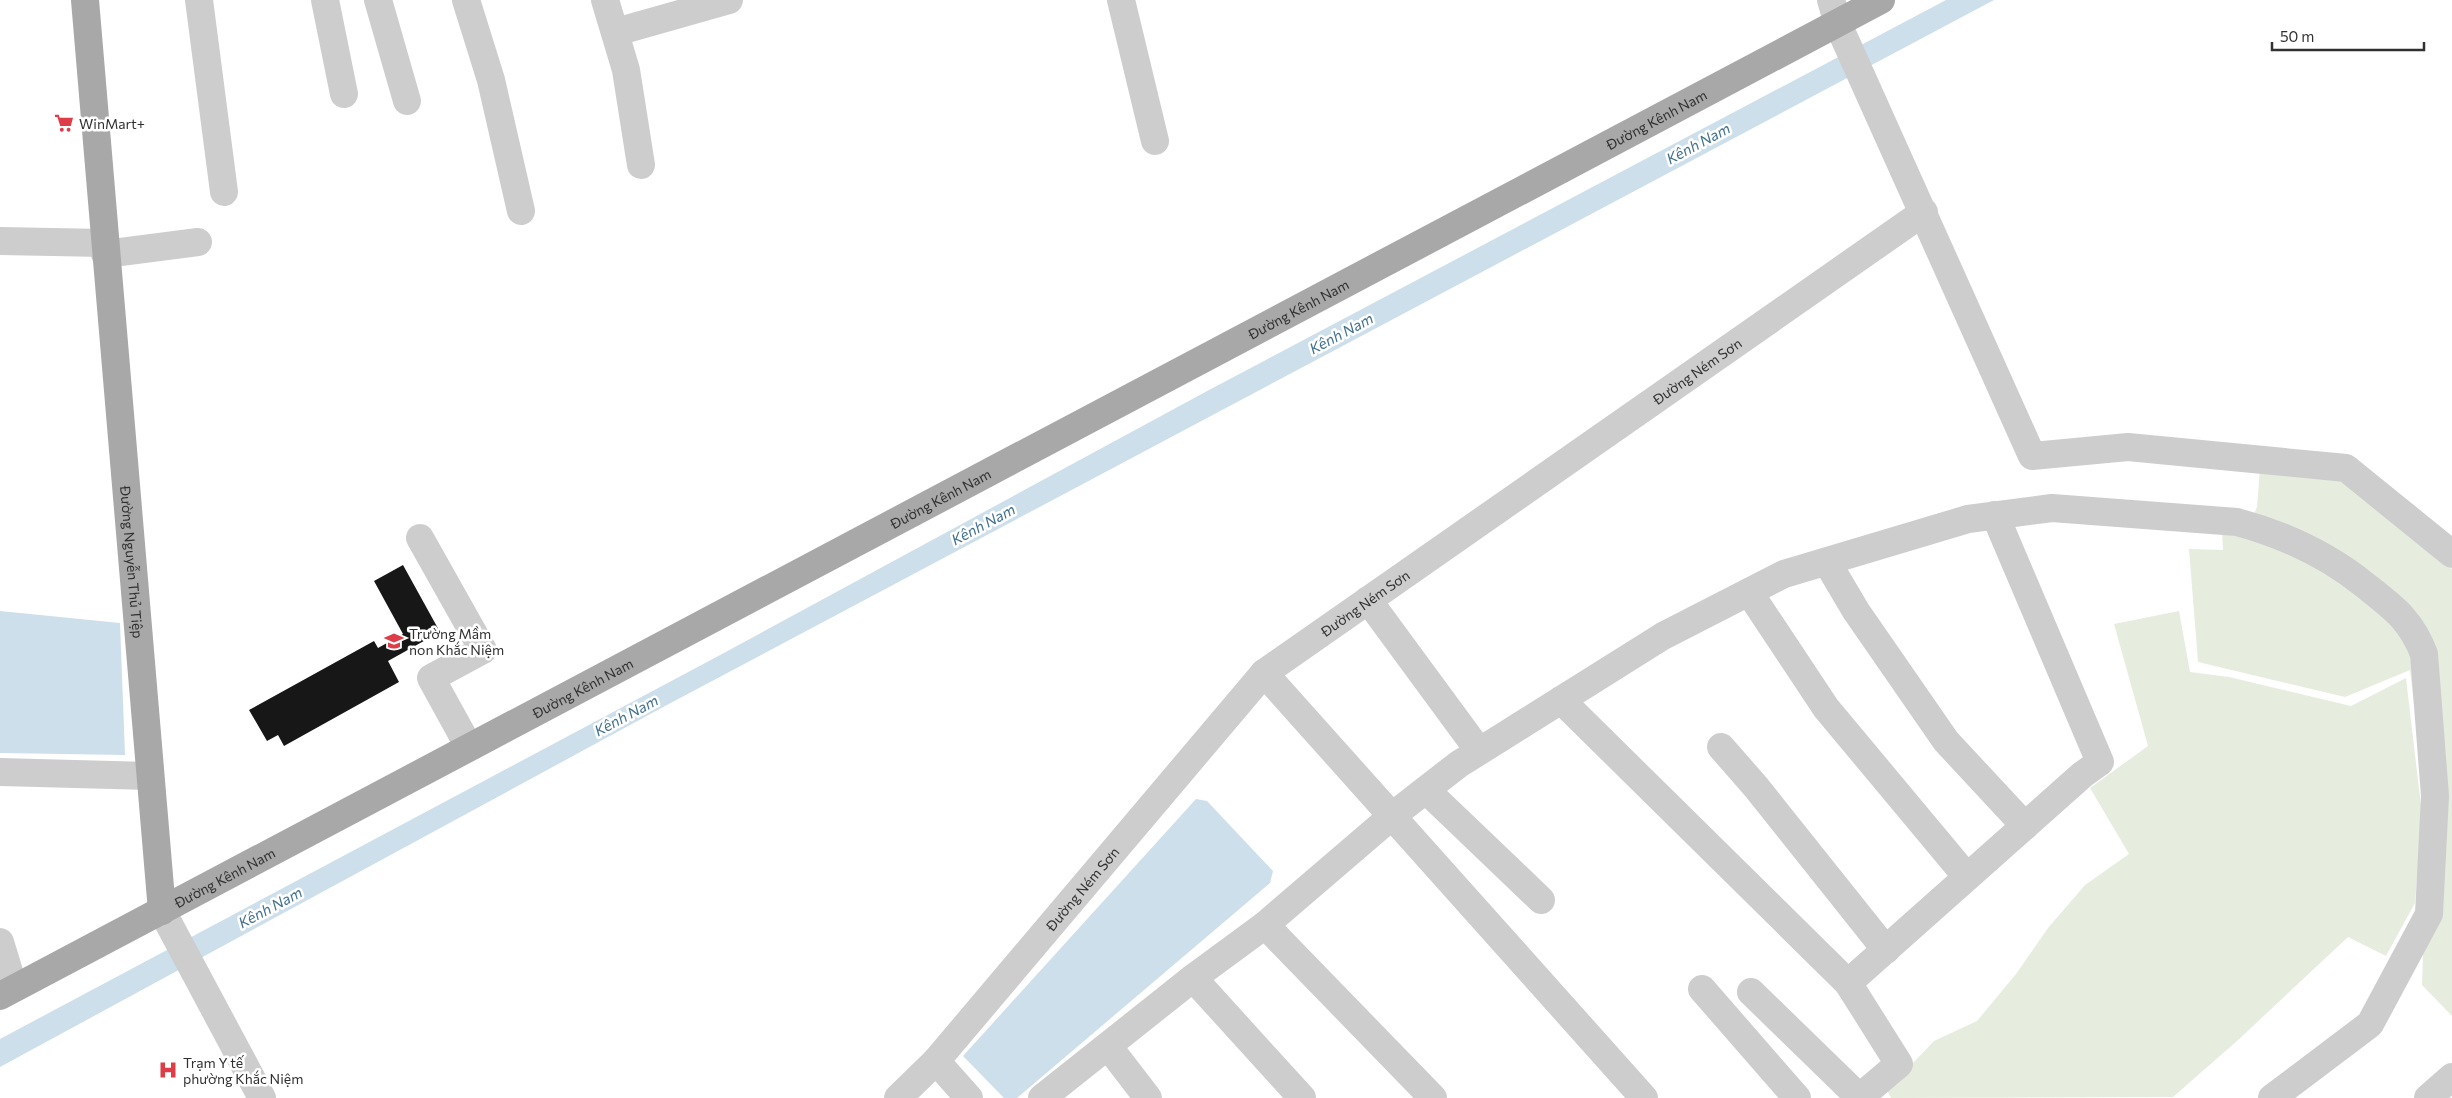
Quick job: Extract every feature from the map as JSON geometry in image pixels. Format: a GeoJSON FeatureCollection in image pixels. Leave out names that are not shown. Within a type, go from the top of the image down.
{"type":"FeatureCollection","features":[{"type":"Feature","properties":{"kind":"main road","name":"Đường Nguyễn Thủ Tiệp"},"geometry":{"type":"LineString","coordinates":[[85,0],[161,911]]}},
{"type":"Feature","properties":{"kind":"main road","name":"Đường Kênh Nam"},"geometry":{"type":"LineString","coordinates":[[7,992],[1835,16],[1881,0]]}},
{"type":"Feature","properties":{"kind":"street"},"geometry":{"type":"LineString","coordinates":[[199,0],[224,192]]}},
{"type":"Feature","properties":{"kind":"street"},"geometry":{"type":"LineString","coordinates":[[325,0],[344,94]]}},
{"type":"Feature","properties":{"kind":"street"},"geometry":{"type":"LineString","coordinates":[[378,0],[408,101]]}},
{"type":"Feature","properties":{"kind":"street"},"geometry":{"type":"LineString","coordinates":[[466,0],[491,80],[522,211]]}},
{"type":"Feature","properties":{"kind":"street"},"geometry":{"type":"LineString","coordinates":[[605,0],[626,70],[641,165]]}},
{"type":"Feature","properties":{"kind":"street"},"geometry":{"type":"LineString","coordinates":[[616,32],[730,0]]}},
{"type":"Feature","properties":{"kind":"street"},"geometry":{"type":"LineString","coordinates":[[1121,0],[1156,141]]}},
{"type":"Feature","properties":{"kind":"street"},"geometry":{"type":"LineString","coordinates":[[1835,16],[2032,456],[2128,446],[2346,468],[2452,554]]}},
{"type":"Feature","properties":{"kind":"street","name":"Đường Ném Sơn"},"geometry":{"type":"LineString","coordinates":[[898,1098],[936,1062],[1264,673],[1924,212]]}},
{"type":"Feature","properties":{"kind":"street"},"geometry":{"type":"LineString","coordinates":[[0,240],[105,248],[198,242]]}},
{"type":"Feature","properties":{"kind":"street"},"geometry":{"type":"LineString","coordinates":[[1042,1098],[1193,978],[1266,926],[1392,816],[1426,790],[1479,752],[1664,636],[1784,574],[1968,520],[2052,508],[2237,522],[2290,540],[2320,553],[2348,570],[2402,614],[2413,629],[2424,654],[2435,796],[2443,839],[2429,914],[2370,1024],[2272,1098]]}},
{"type":"Feature","properties":{"kind":"street"},"geometry":{"type":"LineString","coordinates":[[1848,984],[2082,775],[2100,762],[1995,516]]}},
{"type":"Feature","properties":{"kind":"street"},"geometry":{"type":"LineString","coordinates":[[420,538],[482,650],[431,678],[469,747]]}},
{"type":"Feature","properties":{"kind":"street"},"geometry":{"type":"LineString","coordinates":[[1827,562],[1856,611],[1946,742],[2025,826]]}},
{"type":"Feature","properties":{"kind":"street"},"geometry":{"type":"LineString","coordinates":[[1749,592],[1826,708],[1967,877]]}},
{"type":"Feature","properties":{"kind":"street"},"geometry":{"type":"LineString","coordinates":[[1368,600],[1479,752]]}},
{"type":"Feature","properties":{"kind":"street"},"geometry":{"type":"LineString","coordinates":[[1264,673],[1644,1098]]}},
{"type":"Feature","properties":{"kind":"street"},"geometry":{"type":"LineString","coordinates":[[1561,700],[1848,984],[1899,1064],[1860,1098],[1751,992]]}},
{"type":"Feature","properties":{"kind":"street"},"geometry":{"type":"LineString","coordinates":[[1721,747],[1756,786],[1886,950]]}},
{"type":"Feature","properties":{"kind":"street"},"geometry":{"type":"LineString","coordinates":[[0,772],[150,776]]}},
{"type":"Feature","properties":{"kind":"street"},"geometry":{"type":"LineString","coordinates":[[1426,790],[1541,900]]}},
{"type":"Feature","properties":{"kind":"street","name":"Đường Nguyễn Thủ Tiệp"},"geometry":{"type":"LineString","coordinates":[[161,911],[262,1098]]}},
{"type":"Feature","properties":{"kind":"street"},"geometry":{"type":"LineString","coordinates":[[1266,926],[1433,1098]]}},
{"type":"Feature","properties":{"kind":"street"},"geometry":{"type":"LineString","coordinates":[[0,942],[7,992]]}},
{"type":"Feature","properties":{"kind":"street"},"geometry":{"type":"LineString","coordinates":[[1193,978],[1302,1098]]}},
{"type":"Feature","properties":{"kind":"street"},"geometry":{"type":"LineString","coordinates":[[1702,989],[1797,1098]]}},
{"type":"Feature","properties":{"kind":"street"},"geometry":{"type":"LineString","coordinates":[[1108,1046],[1148,1098]]}},
{"type":"Feature","properties":{"kind":"street"},"geometry":{"type":"LineString","coordinates":[[936,1062],[969,1098]]}},
{"type":"Feature","properties":{"kind":"street"},"geometry":{"type":"LineString","coordinates":[[2428,1098],[2452,1077]]}},
{"type":"Feature","properties":{"kind":"shaded area"},"geometry":{"type":"Polygon","coordinates":[[[2260,468],[2341,476],[2452,569],[2452,1016],[2422,985],[2427,817],[2410,670],[2345,697],[2198,662],[2189,549],[2223,550],[2222,531],[2245,535],[2257,507],[2260,468]]]}},
{"type":"Feature","properties":{"kind":"shaded area"},"geometry":{"type":"Polygon","coordinates":[[[2179,611],[2190,672],[2229,677],[2351,706],[2406,678],[2422,814],[2415,903],[2386,956],[2348,937],[2237,1041],[2173,1097],[1891,1098],[1887,1090],[1934,1041],[1977,1021],[2016,974],[2048,928],[2085,885],[2129,854],[2090,788],[2148,746],[2114,624],[2179,611]]]}},
{"type":"Feature","properties":{"kind":"water","name":"Kênh Nam"},"geometry":{"type":"Polygon","coordinates":[[[1946,0],[1994,0],[665,706],[0,1067],[0,1039],[722,654],[1209,390],[1946,0]]]}},
{"type":"Feature","properties":{"kind":"water"},"geometry":{"type":"Polygon","coordinates":[[[0,611],[120,623],[125,755],[0,753],[0,611]]]}},
{"type":"Feature","properties":{"kind":"water"},"geometry":{"type":"Polygon","coordinates":[[[1196,799],[1207,801],[1273,871],[1270,883],[1017,1098],[1004,1098],[963,1056],[1196,799]]]}},
{"type":"Feature","properties":{"kind":"building"},"geometry":{"type":"Polygon","coordinates":[[[403,565],[440,632],[388,661],[399,682],[284,746],[278,735],[267,741],[249,710],[374,641],[378,648],[403,634],[374,581],[403,565]]]}},
{"type":"Feature","properties":{"kind":"place","name":"WinMart+"},"geometry":{"type":"Point","coordinates":[64,123]}},
{"type":"Feature","properties":{"kind":"place","name":"Trường Mầm non Khắc Niệm"},"geometry":{"type":"Point","coordinates":[394,641]}},
{"type":"Feature","properties":{"kind":"place","name":"Trạm Y tế phường Khắc Niệm"},"geometry":{"type":"Point","coordinates":[168,1070]}}]}
